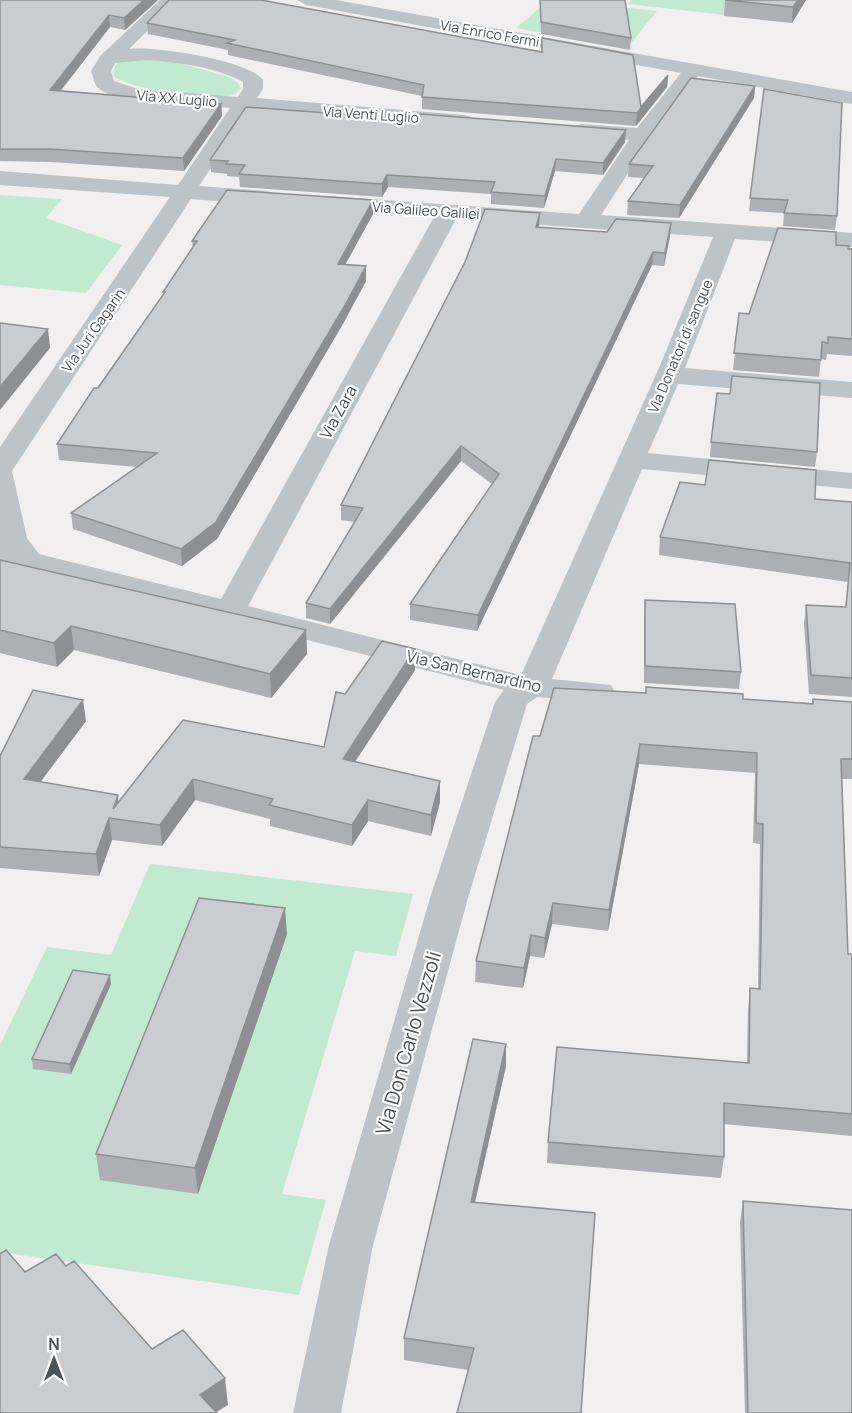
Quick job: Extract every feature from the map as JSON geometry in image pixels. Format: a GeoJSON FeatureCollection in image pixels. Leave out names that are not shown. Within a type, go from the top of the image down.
{"type":"FeatureCollection","features":[{"type":"Feature","properties":{"kind":"street"},"geometry":{"type":"LineString","coordinates":[[108,59],[170,0]]}},
{"type":"Feature","properties":{"kind":"street","name":"Via Enrico Fermi"},"geometry":{"type":"LineString","coordinates":[[306,0],[852,98]]}},
{"type":"Feature","properties":{"kind":"street","name":"Via XX Luglio"},"geometry":{"type":"LineString","coordinates":[[132,35],[141,46],[156,53],[242,73],[253,80],[253,89],[186,192]]}},
{"type":"Feature","properties":{"kind":"street","name":"Via XX Luglio"},"geometry":{"type":"LineString","coordinates":[[156,53],[130,54],[108,59],[101,71],[105,84],[116,90],[138,95],[242,104]]}},
{"type":"Feature","properties":{"kind":"street"},"geometry":{"type":"LineString","coordinates":[[585,222],[643,135],[693,70]]}},
{"type":"Feature","properties":{"kind":"street","name":"Via Venti Luglio"},"geometry":{"type":"LineString","coordinates":[[242,104],[489,123]]}},
{"type":"Feature","properties":{"kind":"street"},"geometry":{"type":"LineString","coordinates":[[560,129],[643,135]]}},
{"type":"Feature","properties":{"kind":"street","name":"Via Galileo Galilei"},"geometry":{"type":"LineString","coordinates":[[0,178],[448,213],[852,240]]}},
{"type":"Feature","properties":{"kind":"street","name":"Via Juri Gagarin"},"geometry":{"type":"LineString","coordinates":[[0,468],[186,192]]}},
{"type":"Feature","properties":{"kind":"street","name":"Via Zara"},"geometry":{"type":"LineString","coordinates":[[228,612],[448,213]]}},
{"type":"Feature","properties":{"kind":"street","name":"Via Donatori di sangue"},"geometry":{"type":"LineString","coordinates":[[532,687],[669,375],[727,231]]}},
{"type":"Feature","properties":{"kind":"street"},"geometry":{"type":"LineString","coordinates":[[669,375],[852,390]]}},
{"type":"Feature","properties":{"kind":"street"},"geometry":{"type":"LineString","coordinates":[[632,460],[852,481]]}},
{"type":"Feature","properties":{"kind":"street"},"geometry":{"type":"LineString","coordinates":[[0,475],[14,556]]}},
{"type":"Feature","properties":{"kind":"street","name":"Via San Bernardino"},"geometry":{"type":"LineString","coordinates":[[14,556],[228,612],[532,687],[632,694]]}},
{"type":"Feature","properties":{"kind":"street","name":"Via Don Carlo Vezzoli"},"geometry":{"type":"LineString","coordinates":[[317,1413],[351,1245],[449,898],[511,702],[519,693],[532,687]]}},
{"type":"Feature","properties":{"kind":"green space"},"geometry":{"type":"Polygon","coordinates":[[[549,0],[657,11],[627,48],[516,28],[549,0]]]}},
{"type":"Feature","properties":{"kind":"green space"},"geometry":{"type":"Polygon","coordinates":[[[631,0],[735,0],[725,15],[628,4],[631,0]]]}},
{"type":"Feature","properties":{"kind":"green space"},"geometry":{"type":"Polygon","coordinates":[[[163,58],[229,77],[241,88],[229,96],[187,95],[135,85],[113,76],[115,66],[121,60],[163,58]]]}},
{"type":"Feature","properties":{"kind":"green space"},"geometry":{"type":"Polygon","coordinates":[[[0,195],[62,199],[46,218],[122,245],[86,293],[0,285],[0,195]]]}},
{"type":"Feature","properties":{"kind":"green space"},"geometry":{"type":"Polygon","coordinates":[[[150,864],[413,894],[396,956],[355,951],[282,1194],[326,1200],[299,1295],[0,1252],[0,1045],[47,947],[111,955],[150,864]]]}},
{"type":"Feature","properties":{"kind":"building"},"geometry":{"type":"Polygon","coordinates":[[[0,0],[144,0],[124,18],[109,15],[50,90],[221,104],[183,158],[50,149],[0,149],[0,0]]]}},
{"type":"Feature","properties":{"kind":"building"},"geometry":{"type":"Polygon","coordinates":[[[169,0],[261,0],[542,52],[542,38],[633,55],[641,107],[668,75],[637,113],[422,97],[424,85],[227,43],[235,40],[147,23],[169,0]]]}},
{"type":"Feature","properties":{"kind":"building"},"geometry":{"type":"Polygon","coordinates":[[[540,0],[625,0],[631,38],[541,22],[540,0]]]}},
{"type":"Feature","properties":{"kind":"building"},"geometry":{"type":"Polygon","coordinates":[[[725,0],[798,0],[793,7],[725,0]]]}},
{"type":"Feature","properties":{"kind":"building"},"geometry":{"type":"Polygon","coordinates":[[[691,78],[755,86],[680,205],[628,201],[653,166],[629,164],[691,78]]]}},
{"type":"Feature","properties":{"kind":"building"},"geometry":{"type":"Polygon","coordinates":[[[764,89],[842,103],[837,216],[784,213],[788,200],[750,198],[764,89]]]}},
{"type":"Feature","properties":{"kind":"building"},"geometry":{"type":"Polygon","coordinates":[[[246,107],[419,120],[420,114],[626,130],[603,163],[556,159],[545,196],[491,192],[495,182],[387,175],[382,184],[239,174],[245,165],[210,160],[246,107]]]}},
{"type":"Feature","properties":{"kind":"building"},"geometry":{"type":"Polygon","coordinates":[[[227,190],[373,200],[338,264],[366,266],[216,522],[181,549],[71,513],[157,453],[57,444],[94,388],[98,388],[165,292],[163,292],[197,241],[192,241],[227,190]]]}},
{"type":"Feature","properties":{"kind":"building"},"geometry":{"type":"Polygon","coordinates":[[[485,209],[540,213],[536,227],[607,232],[616,219],[671,223],[665,253],[653,252],[478,615],[410,604],[499,474],[461,446],[330,609],[306,603],[363,508],[341,505],[465,262],[485,209]]]}},
{"type":"Feature","properties":{"kind":"building"},"geometry":{"type":"Polygon","coordinates":[[[778,228],[836,232],[836,245],[849,246],[848,249],[852,249],[852,339],[828,337],[828,343],[822,342],[821,360],[734,353],[739,313],[749,314],[778,228]]]}},
{"type":"Feature","properties":{"kind":"building"},"geometry":{"type":"Polygon","coordinates":[[[0,323],[48,329],[0,387],[0,323]]]}},
{"type":"Feature","properties":{"kind":"building"},"geometry":{"type":"Polygon","coordinates":[[[732,376],[820,383],[817,452],[711,442],[717,393],[730,394],[732,376]]]}},
{"type":"Feature","properties":{"kind":"building"},"geometry":{"type":"Polygon","coordinates":[[[709,460],[816,470],[815,499],[852,502],[852,678],[811,675],[806,605],[846,607],[850,563],[660,537],[680,482],[705,485],[709,460]]]}},
{"type":"Feature","properties":{"kind":"building"},"geometry":{"type":"Polygon","coordinates":[[[0,560],[306,630],[270,674],[71,626],[54,643],[0,630],[0,560]]]}},
{"type":"Feature","properties":{"kind":"building"},"geometry":{"type":"Polygon","coordinates":[[[645,600],[735,604],[741,672],[645,666],[645,600]]]}},
{"type":"Feature","properties":{"kind":"building"},"geometry":{"type":"Polygon","coordinates":[[[382,641],[415,649],[343,759],[440,781],[431,815],[368,800],[352,825],[269,805],[273,799],[193,779],[160,825],[109,818],[96,854],[0,847],[0,756],[33,690],[83,700],[24,779],[118,795],[113,809],[183,720],[324,747],[336,692],[345,694],[382,641]]]}},
{"type":"Feature","properties":{"kind":"building"},"geometry":{"type":"Polygon","coordinates":[[[646,687],[743,694],[743,699],[813,704],[813,699],[852,702],[852,759],[841,759],[848,954],[852,954],[852,1114],[724,1103],[724,1157],[548,1142],[557,1047],[749,1063],[750,988],[760,989],[763,824],[756,823],[757,753],[640,744],[609,910],[553,903],[545,938],[531,935],[524,968],[476,961],[533,736],[540,736],[554,688],[646,693],[646,687]]]}},
{"type":"Feature","properties":{"kind":"building"},"geometry":{"type":"Polygon","coordinates":[[[199,898],[285,908],[195,1168],[96,1154],[199,898]]]}},
{"type":"Feature","properties":{"kind":"building"},"geometry":{"type":"Polygon","coordinates":[[[73,970],[110,975],[70,1064],[32,1059],[73,970]]]}},
{"type":"Feature","properties":{"kind":"building"},"geometry":{"type":"Polygon","coordinates":[[[473,1039],[506,1044],[471,1202],[595,1213],[581,1413],[457,1413],[474,1348],[404,1338],[473,1039]]]}},
{"type":"Feature","properties":{"kind":"building"},"geometry":{"type":"Polygon","coordinates":[[[743,1201],[852,1210],[852,1413],[748,1413],[743,1201]]]}},
{"type":"Feature","properties":{"kind":"building"},"geometry":{"type":"Polygon","coordinates":[[[6,1250],[25,1272],[56,1254],[66,1266],[74,1261],[152,1349],[183,1330],[225,1378],[200,1395],[217,1413],[0,1413],[0,1254],[6,1250]]]}}]}
